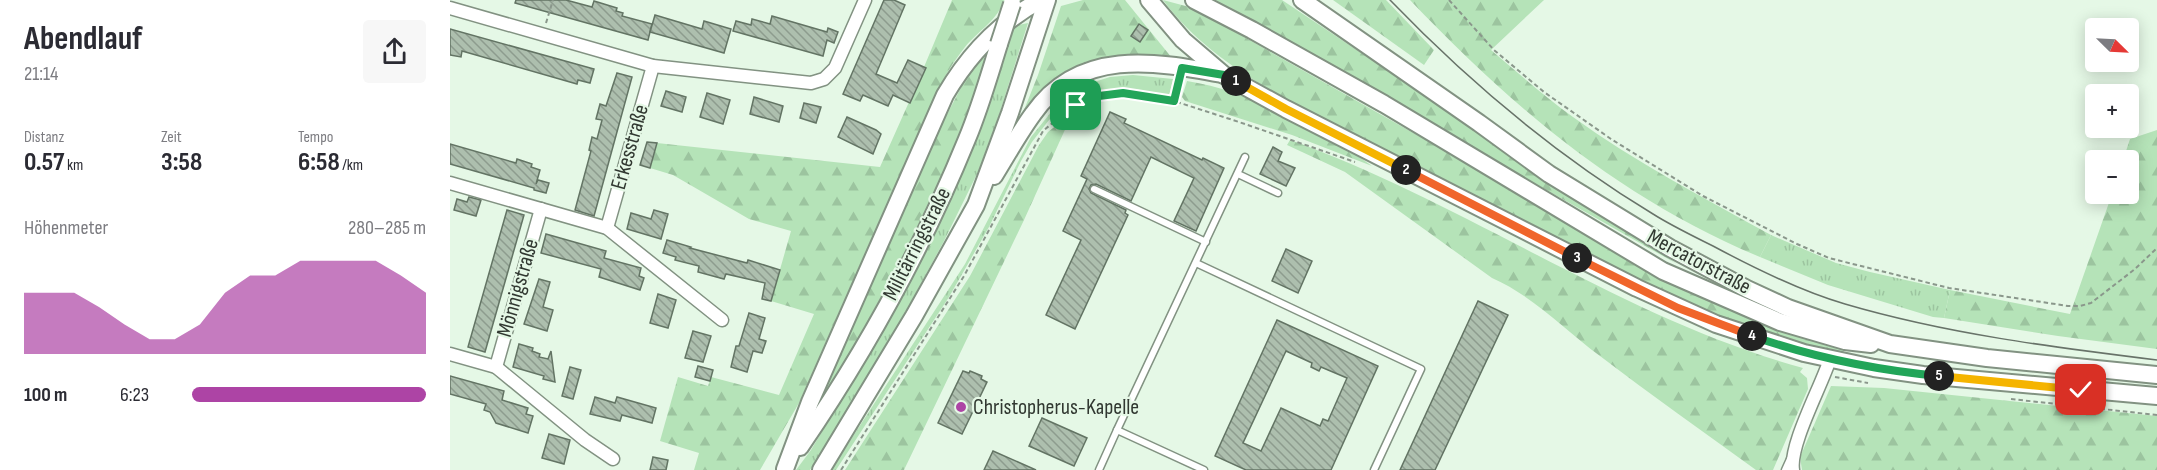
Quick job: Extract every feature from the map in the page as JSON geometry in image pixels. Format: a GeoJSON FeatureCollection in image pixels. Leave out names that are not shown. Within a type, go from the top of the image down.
{"type":"FeatureCollection","features":[{"type":"Feature","properties":{"kind":"main road"},"geometry":{"type":"LineString","coordinates":[[1194,0],[1384,104],[1663,271],[1780,322],[1845,340],[1890,344]]}},
{"type":"Feature","properties":{"kind":"main road","name":"Mercatorstraße"},"geometry":{"type":"LineString","coordinates":[[1302,0],[1549,174],[1670,248],[1788,308],[1890,344],[1987,358],[2157,375]]}},
{"type":"Feature","properties":{"kind":"main road","name":"Mercatorstraße"},"geometry":{"type":"LineString","coordinates":[[1150,1],[1183,39],[1224,75],[1286,109],[1678,308],[1716,324],[1772,344],[1830,359],[1923,375],[2157,396]]}},
{"type":"Feature","properties":{"kind":"main road","name":"Militärringstraße"},"geometry":{"type":"LineString","coordinates":[[784,469],[844,381],[923,239],[969,136],[1012,2]]}},
{"type":"Feature","properties":{"kind":"main road"},"geometry":{"type":"LineString","coordinates":[[784,469],[810,402],[945,94],[975,50],[1024,9],[1043,5]]}},
{"type":"Feature","properties":{"kind":"main road","name":"Militärringstraße"},"geometry":{"type":"LineString","coordinates":[[821,470],[914,316],[976,205],[1010,113],[1043,5]]}},
{"type":"Feature","properties":{"kind":"main road"},"geometry":{"type":"LineString","coordinates":[[976,205],[1034,112],[1050,94],[1083,72],[1125,63],[1182,68],[1224,75]]}},
{"type":"Feature","properties":{"kind":"street"},"geometry":{"type":"LineString","coordinates":[[450,8],[653,66],[811,83],[824,79],[836,68],[865,0]]}},
{"type":"Feature","properties":{"kind":"street","name":"Erkesstraße"},"geometry":{"type":"LineString","coordinates":[[608,228],[653,66]]}},
{"type":"Feature","properties":{"kind":"street"},"geometry":{"type":"LineString","coordinates":[[450,183],[608,228],[722,320]]}},
{"type":"Feature","properties":{"kind":"street","name":"Mönnigstraße"},"geometry":{"type":"LineString","coordinates":[[496,367],[541,208]]}},
{"type":"Feature","properties":{"kind":"street","name":"Mönnigstraße"},"geometry":{"type":"LineString","coordinates":[[450,354],[496,367],[585,440],[613,459]]}},
{"type":"Feature","properties":{"kind":"street"},"geometry":{"type":"LineString","coordinates":[[1793,470],[1794,447],[1822,384],[1830,359]]}},
{"type":"Feature","properties":{"kind":"lane"},"geometry":{"type":"LineString","coordinates":[[1099,470],[1245,157]]}},
{"type":"Feature","properties":{"kind":"lane"},"geometry":{"type":"LineString","coordinates":[[1238,174],[1278,193]]}},
{"type":"Feature","properties":{"kind":"lane"},"geometry":{"type":"LineString","coordinates":[[1094,189],[1206,242]]}},
{"type":"Feature","properties":{"kind":"lane"},"geometry":{"type":"LineString","coordinates":[[1196,263],[1421,369],[1374,470]]}},
{"type":"Feature","properties":{"kind":"lane"},"geometry":{"type":"LineString","coordinates":[[1117,430],[1204,470]]}},
{"type":"Feature","properties":{"kind":"lane"},"geometry":{"type":"LineString","coordinates":[[1785,470],[1794,447]]}},
{"type":"Feature","properties":{"kind":"path"},"geometry":{"type":"LineString","coordinates":[[543,34],[553,0]]}},
{"type":"Feature","properties":{"kind":"path"},"geometry":{"type":"LineString","coordinates":[[1449,0],[1494,50],[1544,92],[1611,139],[1703,196],[1829,258],[1949,288],[2080,306],[2091,303],[2157,249]]}},
{"type":"Feature","properties":{"kind":"path"},"geometry":{"type":"LineString","coordinates":[[841,470],[964,276],[1043,131],[1069,109],[1099,96],[1123,93],[1174,101],[1182,68]]}},
{"type":"Feature","properties":{"kind":"green space"},"geometry":{"type":"Polygon","coordinates":[[[952,0],[1004,0],[997,14],[961,53],[935,95],[799,403],[760,470],[694,470],[699,453],[660,441],[678,377],[708,386],[711,377],[779,395],[814,314],[771,301],[791,231],[749,219],[673,175],[650,168],[657,143],[880,167],[926,68],[924,67],[952,0]]]}},
{"type":"Feature","properties":{"kind":"green space"},"geometry":{"type":"Polygon","coordinates":[[[1083,0],[1125,0],[1176,63],[1100,61],[1014,135],[1038,75],[1061,6],[1083,0]]]}},
{"type":"Feature","properties":{"kind":"green space"},"geometry":{"type":"Polygon","coordinates":[[[1163,0],[1193,8],[1636,259],[1845,346],[1843,355],[1790,341],[1738,323],[1636,280],[1334,125],[1241,72],[1199,39],[1163,0]]]}},
{"type":"Feature","properties":{"kind":"green space"},"geometry":{"type":"Polygon","coordinates":[[[1212,0],[1282,0],[1677,264],[1212,0]]]}},
{"type":"Feature","properties":{"kind":"green space"},"geometry":{"type":"Polygon","coordinates":[[[1333,0],[1386,0],[1434,50],[1424,65],[1333,0]]]}},
{"type":"Feature","properties":{"kind":"green space"},"geometry":{"type":"Polygon","coordinates":[[[1410,0],[1544,0],[1491,50],[1573,117],[1621,149],[1771,235],[1760,257],[1709,234],[1615,179],[1529,113],[1489,78],[1410,0]]]}},
{"type":"Feature","properties":{"kind":"green space"},"geometry":{"type":"Polygon","coordinates":[[[1028,23],[978,172],[943,243],[900,322],[821,455],[810,470],[796,470],[811,450],[916,269],[949,204],[977,136],[1014,26],[1028,23]]]}},
{"type":"Feature","properties":{"kind":"green space"},"geometry":{"type":"Polygon","coordinates":[[[983,57],[985,59],[966,118],[917,232],[818,406],[944,120],[964,82],[983,57]]]}},
{"type":"Feature","properties":{"kind":"green space"},"geometry":{"type":"Polygon","coordinates":[[[1133,75],[1173,79],[1169,96],[1135,89],[1103,91],[1075,100],[1049,120],[1021,161],[989,227],[949,297],[836,470],[831,470],[965,264],[1031,137],[1052,111],[1072,93],[1110,77],[1133,75]]]}},
{"type":"Feature","properties":{"kind":"green space"},"geometry":{"type":"Polygon","coordinates":[[[1187,81],[1232,92],[1258,103],[1328,138],[1372,166],[1292,135],[1185,101],[1182,97],[1187,81]]]}},
{"type":"Feature","properties":{"kind":"green space"},"geometry":{"type":"Polygon","coordinates":[[[1073,112],[904,470],[845,470],[970,276],[1039,145],[1048,132],[1073,112]]]}},
{"type":"Feature","properties":{"kind":"green space"},"geometry":{"type":"Polygon","coordinates":[[[2157,130],[2157,349],[1944,318],[1950,290],[2070,314],[2108,204],[2139,204],[2139,150],[2126,150],[2130,139],[2139,138],[2139,136],[2157,130]]]}},
{"type":"Feature","properties":{"kind":"green space"},"geometry":{"type":"Polygon","coordinates":[[[1290,140],[1419,195],[1671,320],[1736,346],[1803,368],[1800,372],[1807,378],[1808,389],[1773,470],[1756,470],[1619,371],[1535,303],[1492,278],[1345,172],[1287,145],[1290,140]]]}},
{"type":"Feature","properties":{"kind":"green space"},"geometry":{"type":"Polygon","coordinates":[[[1771,235],[1836,263],[1950,290],[1944,318],[1933,317],[1828,285],[1760,257],[1771,235]]]}},
{"type":"Feature","properties":{"kind":"green space"},"geometry":{"type":"Polygon","coordinates":[[[1831,386],[1884,388],[2157,416],[2157,470],[1802,470],[1800,457],[1831,386]]]}},
{"type":"Feature","properties":{"kind":"building"},"geometry":{"type":"Polygon","coordinates":[[[516,0],[566,0],[592,7],[594,1],[617,8],[616,11],[623,13],[622,16],[652,24],[648,40],[515,3],[516,0]]]}},
{"type":"Feature","properties":{"kind":"building"},"geometry":{"type":"Polygon","coordinates":[[[884,0],[894,0],[905,5],[876,74],[897,83],[908,60],[926,68],[910,103],[893,95],[888,106],[863,95],[860,101],[843,94],[884,0]]]}},
{"type":"Feature","properties":{"kind":"building"},"geometry":{"type":"Polygon","coordinates":[[[655,15],[702,29],[704,21],[731,29],[724,53],[650,32],[655,15]]]}},
{"type":"Feature","properties":{"kind":"building"},"geometry":{"type":"Polygon","coordinates":[[[772,16],[827,32],[828,28],[838,32],[834,43],[827,40],[823,56],[733,31],[736,21],[751,25],[752,19],[770,24],[772,16]]]}},
{"type":"Feature","properties":{"kind":"building"},"geometry":{"type":"Polygon","coordinates":[[[1139,24],[1148,30],[1140,42],[1131,36],[1139,24]]]}},
{"type":"Feature","properties":{"kind":"building"},"geometry":{"type":"Polygon","coordinates":[[[450,29],[594,69],[590,83],[578,80],[577,84],[462,51],[461,57],[450,55],[450,29]]]}},
{"type":"Feature","properties":{"kind":"building"},"geometry":{"type":"Polygon","coordinates":[[[617,73],[632,77],[594,216],[575,210],[591,151],[589,150],[592,137],[597,139],[602,120],[596,119],[600,104],[606,106],[617,73]]]}},
{"type":"Feature","properties":{"kind":"building"},"geometry":{"type":"Polygon","coordinates":[[[666,91],[686,97],[682,112],[661,106],[666,91]]]}},
{"type":"Feature","properties":{"kind":"building"},"geometry":{"type":"Polygon","coordinates":[[[707,93],[730,100],[723,124],[700,117],[707,93]]]}},
{"type":"Feature","properties":{"kind":"building"},"geometry":{"type":"Polygon","coordinates":[[[754,97],[783,106],[779,122],[750,114],[754,97]]]}},
{"type":"Feature","properties":{"kind":"building"},"geometry":{"type":"Polygon","coordinates":[[[804,103],[821,107],[816,123],[800,118],[804,103]]]}},
{"type":"Feature","properties":{"kind":"building"},"geometry":{"type":"Polygon","coordinates":[[[1110,112],[1126,119],[1124,123],[1224,168],[1196,231],[1174,221],[1194,178],[1151,157],[1131,201],[1096,184],[1091,185],[1089,189],[1091,193],[1126,210],[1125,213],[1128,215],[1075,329],[1046,315],[1081,240],[1063,231],[1087,179],[1081,176],[1110,112]]]}},
{"type":"Feature","properties":{"kind":"building"},"geometry":{"type":"Polygon","coordinates":[[[847,117],[881,134],[873,154],[838,137],[847,117]]]}},
{"type":"Feature","properties":{"kind":"building"},"geometry":{"type":"Polygon","coordinates":[[[647,142],[657,143],[650,168],[640,165],[647,142]]]}},
{"type":"Feature","properties":{"kind":"building"},"geometry":{"type":"Polygon","coordinates":[[[450,144],[516,163],[517,159],[532,164],[531,167],[540,170],[536,184],[538,180],[549,183],[546,193],[450,164],[450,144]]]}},
{"type":"Feature","properties":{"kind":"building"},"geometry":{"type":"Polygon","coordinates":[[[1273,147],[1282,152],[1278,161],[1295,168],[1286,186],[1260,174],[1273,147]]]}},
{"type":"Feature","properties":{"kind":"building"},"geometry":{"type":"Polygon","coordinates":[[[469,197],[481,200],[476,216],[454,210],[457,199],[467,202],[469,197]]]}},
{"type":"Feature","properties":{"kind":"building"},"geometry":{"type":"Polygon","coordinates":[[[507,210],[524,215],[485,352],[468,347],[507,210]]]}},
{"type":"Feature","properties":{"kind":"building"},"geometry":{"type":"Polygon","coordinates":[[[654,210],[668,214],[661,239],[627,229],[631,213],[651,219],[654,210]]]}},
{"type":"Feature","properties":{"kind":"building"},"geometry":{"type":"Polygon","coordinates":[[[546,234],[606,251],[604,258],[641,268],[639,276],[644,278],[640,290],[599,277],[601,269],[541,253],[546,234]]]}},
{"type":"Feature","properties":{"kind":"building"},"geometry":{"type":"Polygon","coordinates":[[[667,240],[690,248],[747,263],[748,260],[780,270],[771,301],[762,299],[765,283],[726,274],[724,279],[698,272],[699,266],[675,260],[676,257],[663,253],[667,240]]]}},
{"type":"Feature","properties":{"kind":"building"},"geometry":{"type":"Polygon","coordinates":[[[1286,249],[1312,261],[1298,293],[1272,281],[1286,249]]]}},
{"type":"Feature","properties":{"kind":"building"},"geometry":{"type":"Polygon","coordinates":[[[539,279],[550,282],[543,307],[553,310],[547,331],[524,324],[539,279]]]}},
{"type":"Feature","properties":{"kind":"building"},"geometry":{"type":"Polygon","coordinates":[[[658,294],[676,300],[668,328],[650,323],[658,294]]]}},
{"type":"Feature","properties":{"kind":"building"},"geometry":{"type":"Polygon","coordinates":[[[1478,301],[1508,315],[1435,470],[1400,470],[1478,301]]]}},
{"type":"Feature","properties":{"kind":"building"},"geometry":{"type":"Polygon","coordinates":[[[749,313],[765,318],[759,339],[766,341],[762,353],[753,351],[747,372],[731,367],[736,346],[739,346],[749,313]]]}},
{"type":"Feature","properties":{"kind":"building"},"geometry":{"type":"Polygon","coordinates":[[[1277,320],[1378,366],[1331,470],[1246,470],[1215,456],[1277,320]],[[1286,351],[1243,443],[1261,451],[1281,408],[1320,426],[1323,419],[1328,421],[1347,378],[1321,367],[1319,371],[1311,367],[1312,363],[1286,351]]]}},
{"type":"Feature","properties":{"kind":"building"},"geometry":{"type":"Polygon","coordinates":[[[693,331],[711,336],[703,362],[685,358],[693,331]]]}},
{"type":"Feature","properties":{"kind":"building"},"geometry":{"type":"Polygon","coordinates":[[[519,344],[533,348],[532,351],[540,354],[539,357],[548,359],[551,351],[555,382],[543,379],[544,376],[513,367],[519,344]]]}},
{"type":"Feature","properties":{"kind":"building"},"geometry":{"type":"Polygon","coordinates":[[[698,366],[713,370],[710,381],[695,377],[698,366]]]}},
{"type":"Feature","properties":{"kind":"building"},"geometry":{"type":"Polygon","coordinates":[[[570,367],[581,370],[573,399],[562,396],[570,367]]]}},
{"type":"Feature","properties":{"kind":"building","name":"Christopherus-Kapelle"},"geometry":{"type":"Polygon","coordinates":[[[963,371],[982,376],[981,379],[987,382],[962,434],[938,423],[963,371]]]}},
{"type":"Feature","properties":{"kind":"building"},"geometry":{"type":"Polygon","coordinates":[[[450,376],[504,391],[502,400],[528,408],[526,414],[533,416],[528,433],[496,423],[490,412],[484,410],[486,404],[450,394],[450,376]]]}},
{"type":"Feature","properties":{"kind":"building"},"geometry":{"type":"Polygon","coordinates":[[[595,397],[615,403],[617,397],[656,408],[652,423],[622,415],[620,421],[590,414],[595,397]]]}},
{"type":"Feature","properties":{"kind":"building"},"geometry":{"type":"Polygon","coordinates":[[[1042,418],[1087,438],[1074,466],[1029,446],[1042,418]]]}},
{"type":"Feature","properties":{"kind":"building"},"geometry":{"type":"Polygon","coordinates":[[[549,434],[570,440],[564,464],[542,458],[549,434]]]}},
{"type":"Feature","properties":{"kind":"building"},"geometry":{"type":"Polygon","coordinates":[[[993,451],[1036,470],[984,470],[993,451]]]}},
{"type":"Feature","properties":{"kind":"building"},"geometry":{"type":"Polygon","coordinates":[[[653,457],[668,460],[666,470],[650,470],[653,457]]]}},
{"type":"Feature","properties":{"kind":"tram line"},"geometry":{"type":"LineString","coordinates":[[1390,0],[1451,60],[1547,142],[1581,167],[1668,223],[1745,263],[1811,293],[1922,324],[2039,344],[2157,360]]}},
{"type":"Feature","properties":{"kind":"place","name":"Christopherus-Kapelle"},"geometry":{"type":"Point","coordinates":[961,407]}},
{"type":"Feature","properties":{"kind":"route"},"geometry":{"type":"LineString","coordinates":[[1076,105],[1099,96],[1123,93],[1174,101],[1182,68],[1224,75],[1637,288],[1716,324],[1772,344],[1874,368],[2081,390]]}}]}
